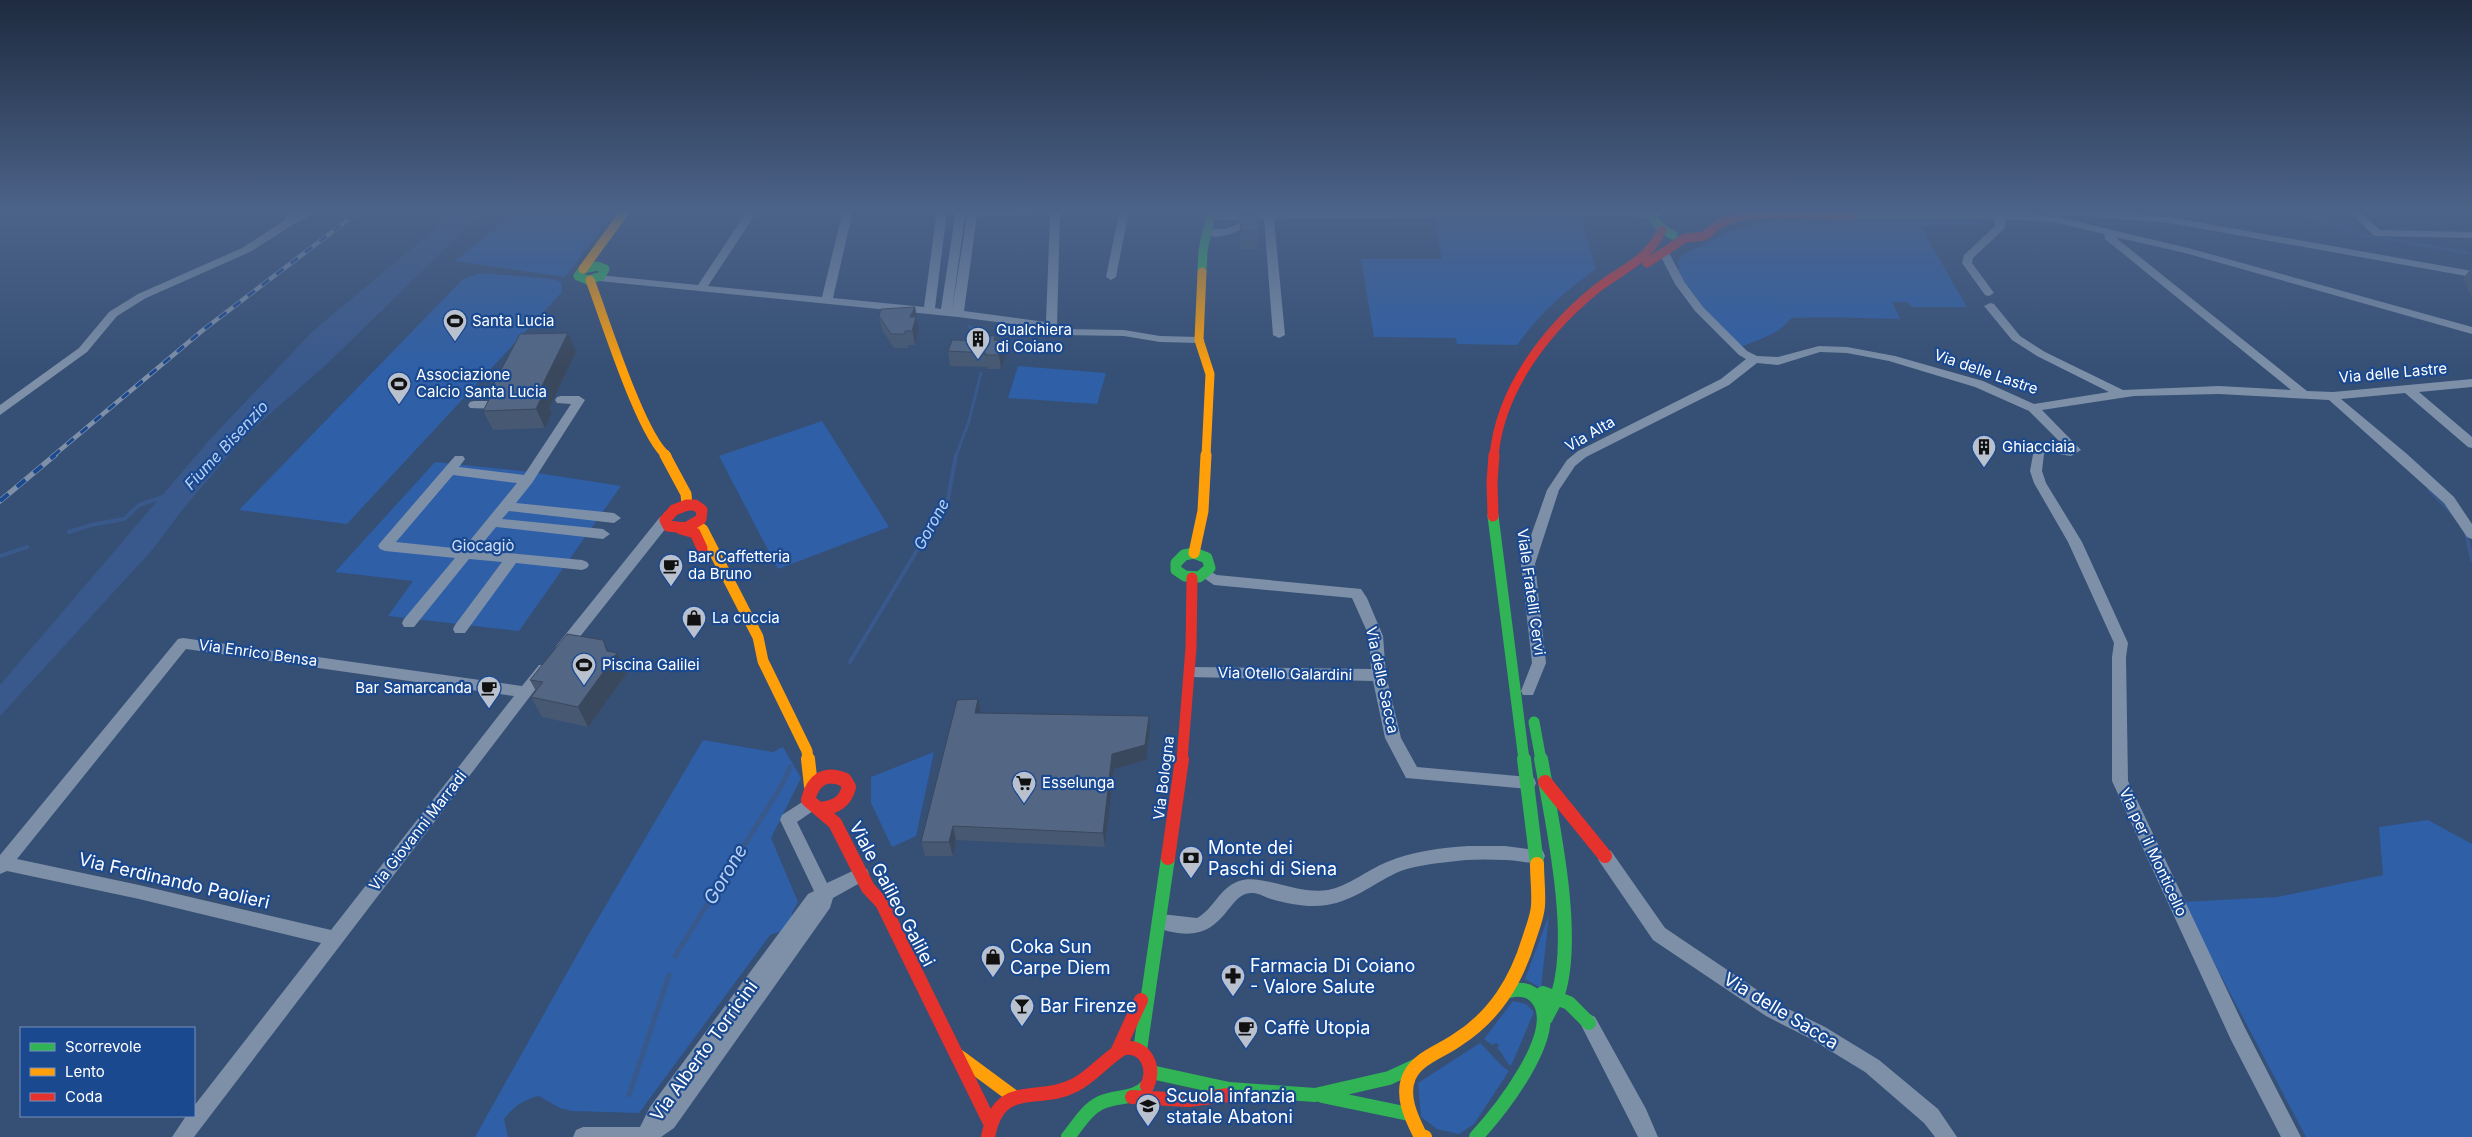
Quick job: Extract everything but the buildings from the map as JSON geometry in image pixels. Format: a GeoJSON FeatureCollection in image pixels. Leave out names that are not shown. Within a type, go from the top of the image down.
{"type":"FeatureCollection","features":[{"type":"Feature","properties":{"kind":"main road"},"geometry":{"type":"LineString","coordinates":[[596,263],[586,294],[601,313],[636,403],[659,450],[667,456],[686,494],[686,505],[669,523]]}},
{"type":"Feature","properties":{"kind":"main road"},"geometry":{"type":"LineString","coordinates":[[593,274],[598,263]]}},
{"type":"Feature","properties":{"kind":"main road"},"geometry":{"type":"LineString","coordinates":[[1199,576],[1179,574],[1176,564],[1184,555],[1194,553],[1204,511],[1210,374],[1199,340],[1203,263]]}},
{"type":"Feature","properties":{"kind":"main road","name":"Viale Fratelli Cervi"},"geometry":{"type":"LineString","coordinates":[[1315,1095],[1389,1078],[1448,1048],[1494,1010],[1509,991],[1520,970],[1538,908],[1537,856],[1499,574],[1490,488],[1497,431],[1511,390],[1530,357],[1568,312],[1631,263]]}},
{"type":"Feature","properties":{"kind":"main road"},"geometry":{"type":"LineString","coordinates":[[1522,402],[1540,362],[1577,316],[1613,286],[1646,263]]}},
{"type":"Feature","properties":{"kind":"main road"},"geometry":{"type":"LineString","coordinates":[[659,450],[658,458],[675,498],[669,523]]}},
{"type":"Feature","properties":{"kind":"main road","name":"Viale Fratelli Cervi"},"geometry":{"type":"LineString","coordinates":[[1505,472],[1502,490],[1505,509]]}},
{"type":"Feature","properties":{"kind":"main road"},"geometry":{"type":"LineString","coordinates":[[686,505],[695,505],[702,510],[701,519],[696,524]]}},
{"type":"Feature","properties":{"kind":"main road"},"geometry":{"type":"LineString","coordinates":[[669,523],[696,524],[704,530],[758,637],[759,649]]}},
{"type":"Feature","properties":{"kind":"main road"},"geometry":{"type":"LineString","coordinates":[[669,523],[695,533],[750,640],[759,649],[807,751],[811,786],[807,796],[815,806],[833,808],[844,800],[849,791],[848,782],[838,776],[827,776],[811,786]]}},
{"type":"Feature","properties":{"kind":"main road","name":"Via Bologna"},"geometry":{"type":"LineString","coordinates":[[1150,980],[1161,922],[1192,673],[1194,616],[1199,576],[1210,568],[1209,561],[1203,556],[1194,553]]}},
{"type":"Feature","properties":{"kind":"main road","name":"Viale Fratelli Cervi"},"geometry":{"type":"LineString","coordinates":[[1476,1137],[1486,1129],[1520,1077],[1535,1047],[1557,996],[1562,963],[1563,917],[1560,865],[1525,665]]}},
{"type":"Feature","properties":{"kind":"main road"},"geometry":{"type":"LineString","coordinates":[[1544,780],[1605,856]]}},
{"type":"Feature","properties":{"kind":"main road","name":"Viale Galileo Galilei"},"geometry":{"type":"LineString","coordinates":[[815,806],[835,823],[868,888],[882,904],[990,1123]]}},
{"type":"Feature","properties":{"kind":"main road"},"geometry":{"type":"LineString","coordinates":[[1560,865],[1574,847],[1592,848],[1605,856]]}},
{"type":"Feature","properties":{"kind":"main road"},"geometry":{"type":"LineString","coordinates":[[1562,963],[1589,1023]]}},
{"type":"Feature","properties":{"kind":"main road"},"geometry":{"type":"LineString","coordinates":[[988,1137],[990,1123],[998,1108],[1014,1097],[1056,1092],[1090,1078],[1118,1050],[1150,980]]}},
{"type":"Feature","properties":{"kind":"main road"},"geometry":{"type":"LineString","coordinates":[[1140,1050],[1150,980]]}},
{"type":"Feature","properties":{"kind":"main road"},"geometry":{"type":"LineString","coordinates":[[1509,991],[1521,988],[1557,996],[1574,1004],[1589,1023]]}},
{"type":"Feature","properties":{"kind":"main road"},"geometry":{"type":"LineString","coordinates":[[1532,991],[1542,1003],[1548,1015],[1567,1012],[1589,1023]]}},
{"type":"Feature","properties":{"kind":"main road"},"geometry":{"type":"LineString","coordinates":[[1118,1050],[1134,1047],[1148,1058],[1151,1072],[1148,1086],[1144,1091],[1132,1097]]}},
{"type":"Feature","properties":{"kind":"main road"},"geometry":{"type":"LineString","coordinates":[[956,1054],[1014,1097]]}},
{"type":"Feature","properties":{"kind":"main road"},"geometry":{"type":"LineString","coordinates":[[1415,1066],[1407,1082],[1405,1094],[1409,1114],[1422,1136]]}},
{"type":"Feature","properties":{"kind":"main road"},"geometry":{"type":"LineString","coordinates":[[1151,1072],[1229,1089],[1315,1095],[1409,1114]]}},
{"type":"Feature","properties":{"kind":"main road"},"geometry":{"type":"LineString","coordinates":[[1068,1137],[1083,1118],[1101,1102],[1132,1097],[1188,1100],[1254,1092]]}},
{"type":"Feature","properties":{"kind":"street"},"geometry":{"type":"LineString","coordinates":[[0,411],[83,350],[101,326],[113,314],[142,296],[216,263]]}},
{"type":"Feature","properties":{"kind":"street"},"geometry":{"type":"LineString","coordinates":[[701,288],[718,263]]}},
{"type":"Feature","properties":{"kind":"street"},"geometry":{"type":"LineString","coordinates":[[827,301],[836,263]]}},
{"type":"Feature","properties":{"kind":"street"},"geometry":{"type":"LineString","coordinates":[[929,312],[935,263]]}},
{"type":"Feature","properties":{"kind":"street"},"geometry":{"type":"LineString","coordinates":[[946,313],[953,263]]}},
{"type":"Feature","properties":{"kind":"street"},"geometry":{"type":"LineString","coordinates":[[958,314],[965,263]]}},
{"type":"Feature","properties":{"kind":"street"},"geometry":{"type":"LineString","coordinates":[[1051,328],[1054,263]]}},
{"type":"Feature","properties":{"kind":"street"},"geometry":{"type":"LineString","coordinates":[[1111,277],[1113,263]]}},
{"type":"Feature","properties":{"kind":"street"},"geometry":{"type":"LineString","coordinates":[[1273,263],[1279,335]]}},
{"type":"Feature","properties":{"kind":"street"},"geometry":{"type":"LineString","coordinates":[[1670,263],[1680,284],[1698,309],[1744,353],[1754,359]]}},
{"type":"Feature","properties":{"kind":"street"},"geometry":{"type":"LineString","coordinates":[[1967,263],[1989,294]]}},
{"type":"Feature","properties":{"kind":"street"},"geometry":{"type":"LineString","coordinates":[[2136,263],[2157,276],[2210,317],[2305,395]]}},
{"type":"Feature","properties":{"kind":"street"},"geometry":{"type":"LineString","coordinates":[[2224,263],[2472,331]]}},
{"type":"Feature","properties":{"kind":"street"},"geometry":{"type":"LineString","coordinates":[[2416,263],[2472,274]]}},
{"type":"Feature","properties":{"kind":"street"},"geometry":{"type":"LineString","coordinates":[[593,274],[701,288],[958,314],[1044,325],[1062,332],[1124,333],[1160,339],[1199,340]]}},
{"type":"Feature","properties":{"kind":"street"},"geometry":{"type":"LineString","coordinates":[[1990,306],[2016,338],[2041,354],[2122,394]]}},
{"type":"Feature","properties":{"kind":"street","name":"Via delle Lastre"},"geometry":{"type":"LineString","coordinates":[[1754,359],[1778,360],[1819,349],[1847,350],[1890,358],[1979,384],[2033,408],[2122,394],[2219,390],[2333,396],[2472,382]]}},
{"type":"Feature","properties":{"kind":"street","name":"Via Alta"},"geometry":{"type":"LineString","coordinates":[[1530,699],[1540,663],[1528,564],[1553,490],[1562,474],[1570,463],[1582,454],[1725,382],[1754,359]]}},
{"type":"Feature","properties":{"kind":"street"},"geometry":{"type":"LineString","coordinates":[[2408,388],[2472,444]]}},
{"type":"Feature","properties":{"kind":"street"},"geometry":{"type":"LineString","coordinates":[[2333,396],[2338,403],[2403,457],[2449,500],[2472,534]]}},
{"type":"Feature","properties":{"kind":"street"},"geometry":{"type":"LineString","coordinates":[[409,623],[528,480],[579,400],[561,400]]}},
{"type":"Feature","properties":{"kind":"street"},"geometry":{"type":"LineString","coordinates":[[474,405],[497,405]]}},
{"type":"Feature","properties":{"kind":"street","name":"Via per il Monticello"},"geometry":{"type":"LineString","coordinates":[[2033,408],[2075,450],[2071,452],[2050,448],[2042,449],[2038,452],[2036,471],[2040,483],[2075,542],[2122,643],[2119,666],[2120,781],[2238,1034],[2291,1137]]}},
{"type":"Feature","properties":{"kind":"street"},"geometry":{"type":"LineString","coordinates":[[459,459],[385,546],[582,565]]}},
{"type":"Feature","properties":{"kind":"street"},"geometry":{"type":"LineString","coordinates":[[450,470],[528,480]]}},
{"type":"Feature","properties":{"kind":"street"},"geometry":{"type":"LineString","coordinates":[[506,506],[614,518]]}},
{"type":"Feature","properties":{"kind":"street"},"geometry":{"type":"LineString","coordinates":[[492,522],[602,534]]}},
{"type":"Feature","properties":{"kind":"street","name":"Via Giovanni Marradi"},"geometry":{"type":"LineString","coordinates":[[182,1137],[525,692],[669,523]]}},
{"type":"Feature","properties":{"kind":"street"},"geometry":{"type":"LineString","coordinates":[[460,629],[512,559]]}},
{"type":"Feature","properties":{"kind":"street","name":"Via delle Sacca"},"geometry":{"type":"LineString","coordinates":[[1199,576],[1214,580],[1356,594],[1360,598],[1376,636],[1379,675],[1393,738],[1412,773],[1528,783]]}},
{"type":"Feature","properties":{"kind":"street","name":"Via Enrico Bensa"},"geometry":{"type":"LineString","coordinates":[[2,865],[183,643],[525,692]]}},
{"type":"Feature","properties":{"kind":"street","name":"Via Otello Galardini"},"geometry":{"type":"LineString","coordinates":[[1192,673],[1379,675]]}},
{"type":"Feature","properties":{"kind":"street"},"geometry":{"type":"LineString","coordinates":[[815,806],[788,820],[824,894],[861,874]]}},
{"type":"Feature","properties":{"kind":"street"},"geometry":{"type":"LineString","coordinates":[[1161,922],[1193,927],[1201,925],[1234,890],[1245,886],[1310,899],[1326,898],[1340,894],[1400,864],[1430,858],[1470,853],[1537,856]]}},
{"type":"Feature","properties":{"kind":"street","name":"Via delle Sacca"},"geometry":{"type":"LineString","coordinates":[[1605,856],[1659,934],[1772,1010],[1818,1033],[1872,1066],[1931,1116],[1947,1137]]}},
{"type":"Feature","properties":{"kind":"street","name":"Via Ferdinando Paolieri"},"geometry":{"type":"LineString","coordinates":[[2,865],[139,892],[335,939]]}},
{"type":"Feature","properties":{"kind":"street","name":"Via Alberto Torricini"},"geometry":{"type":"LineString","coordinates":[[645,1137],[667,1121],[824,903],[824,894]]}},
{"type":"Feature","properties":{"kind":"street"},"geometry":{"type":"LineString","coordinates":[[1589,1023],[1639,1116],[1648,1137]]}},
{"type":"Feature","properties":{"kind":"street"},"geometry":{"type":"LineString","coordinates":[[583,1137],[600,1134],[610,1137],[645,1137]]}},
{"type":"Feature","properties":{"kind":"green space"},"geometry":{"type":"Polygon","coordinates":[[[469,263],[576,263],[565,277],[469,263]]]}},
{"type":"Feature","properties":{"kind":"green space"},"geometry":{"type":"Polygon","coordinates":[[[1362,263],[1594,263],[1596,269],[1553,304],[1534,323],[1517,345],[1457,344],[1456,338],[1374,337],[1362,263]]]}},
{"type":"Feature","properties":{"kind":"green space"},"geometry":{"type":"Polygon","coordinates":[[[1677,263],[1942,263],[1967,307],[1912,307],[1907,302],[1892,302],[1900,319],[1791,318],[1782,328],[1770,335],[1743,346],[1739,345],[1704,311],[1682,281],[1677,270],[1680,269],[1677,263]]]}},
{"type":"Feature","properties":{"kind":"green space","name":"Associazione Calcio Santa Lucia"},"geometry":{"type":"Polygon","coordinates":[[[481,273],[552,279],[561,282],[562,292],[347,524],[239,510],[463,279],[481,273]]]}},
{"type":"Feature","properties":{"kind":"green space"},"geometry":{"type":"Polygon","coordinates":[[[1018,366],[1106,373],[1097,404],[1008,398],[1018,366]]]}},
{"type":"Feature","properties":{"kind":"green space"},"geometry":{"type":"Polygon","coordinates":[[[822,421],[889,527],[778,569],[719,456],[822,421]]]}},
{"type":"Feature","properties":{"kind":"green space","name":"Giocagiò"},"geometry":{"type":"Polygon","coordinates":[[[435,462],[531,472],[621,486],[519,631],[388,616],[413,581],[335,572],[435,462]]]}},
{"type":"Feature","properties":{"kind":"green space"},"geometry":{"type":"Polygon","coordinates":[[[703,740],[773,752],[783,747],[801,778],[771,838],[798,902],[792,913],[794,923],[790,928],[770,935],[639,1113],[572,1111],[560,1108],[539,1096],[519,1104],[504,1119],[508,1137],[475,1137],[586,939],[703,740]]]}},
{"type":"Feature","properties":{"kind":"green space"},"geometry":{"type":"Polygon","coordinates":[[[934,752],[916,836],[892,847],[871,803],[871,777],[934,752]]]}},
{"type":"Feature","properties":{"kind":"green space"},"geometry":{"type":"Polygon","coordinates":[[[2428,820],[2472,844],[2472,1137],[2306,1137],[2182,902],[2277,897],[2383,875],[2379,827],[2428,820]]]}},
{"type":"Feature","properties":{"kind":"green space"},"geometry":{"type":"Polygon","coordinates":[[[1549,915],[1541,988],[1525,979],[1549,915]]]}},
{"type":"Feature","properties":{"kind":"green space"},"geometry":{"type":"Polygon","coordinates":[[[1513,1001],[1526,1004],[1534,1012],[1511,1066],[1497,1048],[1499,1045],[1496,1043],[1492,1045],[1484,1039],[1513,1001]]]}},
{"type":"Feature","properties":{"kind":"green space"},"geometry":{"type":"Polygon","coordinates":[[[1480,1043],[1509,1071],[1474,1124],[1459,1134],[1437,1129],[1421,1117],[1418,1083],[1480,1043]]]}},
{"type":"Feature","properties":{"kind":"water","name":"Fiume Bisenzio"},"geometry":{"type":"Polygon","coordinates":[[[394,263],[431,263],[328,363],[245,436],[183,509],[153,549],[0,716],[0,685],[212,437],[313,331],[394,263]]]}},
{"type":"Feature","properties":{"kind":"waterway","name":"Gorone"},"geometry":{"type":"LineString","coordinates":[[969,326],[982,337]]}},
{"type":"Feature","properties":{"kind":"waterway","name":"Gorone"},"geometry":{"type":"LineString","coordinates":[[956,456],[969,421],[981,373]]}},
{"type":"Feature","properties":{"kind":"waterway","name":"Gorone"},"geometry":{"type":"LineString","coordinates":[[850,662],[948,499],[956,455]]}},
{"type":"Feature","properties":{"kind":"waterway"},"geometry":{"type":"LineString","coordinates":[[2429,489],[2452,513]]}},
{"type":"Feature","properties":{"kind":"waterway"},"geometry":{"type":"LineString","coordinates":[[69,532],[91,525],[124,519],[139,505],[163,497]]}},
{"type":"Feature","properties":{"kind":"waterway"},"geometry":{"type":"LineString","coordinates":[[2466,533],[2472,560]]}},
{"type":"Feature","properties":{"kind":"waterway"},"geometry":{"type":"LineString","coordinates":[[0,556],[27,547]]}},
{"type":"Feature","properties":{"kind":"waterway","name":"Gorone"},"geometry":{"type":"LineString","coordinates":[[675,956],[782,785],[790,767]]}},
{"type":"Feature","properties":{"kind":"waterway","name":"Gorone"},"geometry":{"type":"LineString","coordinates":[[629,1095],[669,975]]}},
{"type":"Feature","properties":{"kind":"railway"},"geometry":{"type":"LineString","coordinates":[[53,456],[203,330],[291,263]]}},
{"type":"Feature","properties":{"kind":"railway"},"geometry":{"type":"LineString","coordinates":[[0,501],[55,455]]}},
{"type":"Feature","properties":{"kind":"traffic: fast"},"geometry":{"type":"LineString","coordinates":[[1202,263],[1202,272]]}},
{"type":"Feature","properties":{"kind":"traffic: fast"},"geometry":{"type":"LineString","coordinates":[[597,266],[605,269],[604,274],[601,276],[588,280],[578,276],[583,269],[597,266]]}},
{"type":"Feature","properties":{"kind":"traffic: fast"},"geometry":{"type":"LineString","coordinates":[[1493,516],[1537,864]]}},
{"type":"Feature","properties":{"kind":"traffic: fast"},"geometry":{"type":"LineString","coordinates":[[1194,553],[1207,558],[1210,568],[1199,577],[1185,576],[1176,570],[1176,563],[1184,555],[1194,553]]}},
{"type":"Feature","properties":{"kind":"traffic: fast"},"geometry":{"type":"LineString","coordinates":[[1534,722],[1554,830],[1564,919],[1563,960],[1558,994],[1546,1018]]}},
{"type":"Feature","properties":{"kind":"traffic: fast"},"geometry":{"type":"LineString","coordinates":[[1140,1050],[1168,858]]}},
{"type":"Feature","properties":{"kind":"traffic: fast"},"geometry":{"type":"LineString","coordinates":[[1476,1137],[1496,1114],[1520,1079],[1544,1028],[1545,1015],[1536,996],[1526,990],[1509,991]]}},
{"type":"Feature","properties":{"kind":"traffic: fast"},"geometry":{"type":"LineString","coordinates":[[1543,993],[1569,1003],[1589,1023]]}},
{"type":"Feature","properties":{"kind":"traffic: fast"},"geometry":{"type":"LineString","coordinates":[[1315,1095],[1389,1078],[1415,1066]]}},
{"type":"Feature","properties":{"kind":"traffic: fast"},"geometry":{"type":"LineString","coordinates":[[1151,1072],[1229,1089],[1315,1095]]}},
{"type":"Feature","properties":{"kind":"traffic: fast"},"geometry":{"type":"LineString","coordinates":[[1068,1137],[1083,1118],[1096,1106],[1107,1101],[1137,1094],[1147,1086]]}},
{"type":"Feature","properties":{"kind":"traffic: fast"},"geometry":{"type":"LineString","coordinates":[[1322,1096],[1409,1114]]}},
{"type":"Feature","properties":{"kind":"traffic: slow"},"geometry":{"type":"LineString","coordinates":[[583,269],[587,263]]}},
{"type":"Feature","properties":{"kind":"traffic: slow"},"geometry":{"type":"LineString","coordinates":[[1194,553],[1203,511],[1210,374],[1199,340],[1202,272]]}},
{"type":"Feature","properties":{"kind":"traffic: slow"},"geometry":{"type":"LineString","coordinates":[[590,280],[636,403],[659,450],[667,456],[686,494],[687,505]]}},
{"type":"Feature","properties":{"kind":"traffic: slow"},"geometry":{"type":"LineString","coordinates":[[696,524],[703,530],[758,637],[763,661],[807,751],[811,786]]}},
{"type":"Feature","properties":{"kind":"traffic: slow"},"geometry":{"type":"LineString","coordinates":[[1425,1137],[1420,1135],[1409,1110],[1406,1093],[1409,1076],[1417,1065],[1476,1026],[1497,1005],[1512,983],[1524,955],[1537,914],[1537,864]]}},
{"type":"Feature","properties":{"kind":"traffic: slow"},"geometry":{"type":"LineString","coordinates":[[960,1057],[1014,1097]]}},
{"type":"Feature","properties":{"kind":"traffic: jam"},"geometry":{"type":"LineString","coordinates":[[1493,516],[1492,482],[1495,449],[1502,418],[1513,390],[1528,362],[1547,337],[1570,313],[1595,290],[1635,263]]}},
{"type":"Feature","properties":{"kind":"traffic: jam"},"geometry":{"type":"LineString","coordinates":[[687,505],[695,505],[702,510],[701,519],[686,528],[668,526],[665,520],[669,514],[677,508],[687,505]]}},
{"type":"Feature","properties":{"kind":"traffic: jam"},"geometry":{"type":"LineString","coordinates":[[681,529],[695,533],[702,548]]}},
{"type":"Feature","properties":{"kind":"traffic: jam"},"geometry":{"type":"LineString","coordinates":[[1168,858],[1183,753],[1191,648],[1192,578]]}},
{"type":"Feature","properties":{"kind":"traffic: jam"},"geometry":{"type":"LineString","coordinates":[[819,809],[830,808],[843,801],[849,787],[845,780],[831,776],[820,778],[813,787],[808,800],[835,823],[868,888],[882,903],[990,1123]]}},
{"type":"Feature","properties":{"kind":"traffic: jam"},"geometry":{"type":"LineString","coordinates":[[1545,782],[1605,856]]}},
{"type":"Feature","properties":{"kind":"traffic: jam"},"geometry":{"type":"LineString","coordinates":[[1118,1050],[1141,1000]]}},
{"type":"Feature","properties":{"kind":"traffic: jam"},"geometry":{"type":"LineString","coordinates":[[988,1137],[991,1120],[998,1109],[1008,1101],[1074,1086],[1113,1054],[1124,1048],[1134,1047],[1143,1051],[1151,1069],[1147,1086]]}},
{"type":"Feature","properties":{"kind":"traffic: jam"},"geometry":{"type":"LineString","coordinates":[[1132,1097],[1188,1100],[1229,1095]]}},
{"type":"Feature","properties":{"kind":"place","name":"Santa Lucia"},"geometry":{"type":"Point","coordinates":[455,342]}},
{"type":"Feature","properties":{"kind":"place","name":"Gualchiera di Coiano"},"geometry":{"type":"Point","coordinates":[978,360]}},
{"type":"Feature","properties":{"kind":"place","name":"Associazione Calcio Santa Lucia"},"geometry":{"type":"Point","coordinates":[399,405]}},
{"type":"Feature","properties":{"kind":"place","name":"Ghiacciaia"},"geometry":{"type":"Point","coordinates":[1984,468]}},
{"type":"Feature","properties":{"kind":"place","name":"Bar Caffetteria da Bruno"},"geometry":{"type":"Point","coordinates":[671,587]}},
{"type":"Feature","properties":{"kind":"place","name":"La cuccia"},"geometry":{"type":"Point","coordinates":[694,639]}},
{"type":"Feature","properties":{"kind":"place","name":"Piscina Galilei"},"geometry":{"type":"Point","coordinates":[584,686]}},
{"type":"Feature","properties":{"kind":"place","name":"Bar Samarcanda"},"geometry":{"type":"Point","coordinates":[489,709]}},
{"type":"Feature","properties":{"kind":"place","name":"Esselunga"},"geometry":{"type":"Point","coordinates":[1024,804]}},
{"type":"Feature","properties":{"kind":"place","name":"Monte dei Paschi di Siena"},"geometry":{"type":"Point","coordinates":[1191,879]}},
{"type":"Feature","properties":{"kind":"place","name":"Coka Sun Carpe Diem"},"geometry":{"type":"Point","coordinates":[993,978]}},
{"type":"Feature","properties":{"kind":"place","name":"Farmacia Di Coiano - Valore Salute"},"geometry":{"type":"Point","coordinates":[1233,997]}},
{"type":"Feature","properties":{"kind":"place","name":"Bar Firenze"},"geometry":{"type":"Point","coordinates":[1022,1027]}},
{"type":"Feature","properties":{"kind":"place","name":"Caffè Utopia"},"geometry":{"type":"Point","coordinates":[1246,1049]}},
{"type":"Feature","properties":{"kind":"place","name":"Scuola infanzia statale Abatoni"},"geometry":{"type":"Point","coordinates":[1148,1127]}}]}
